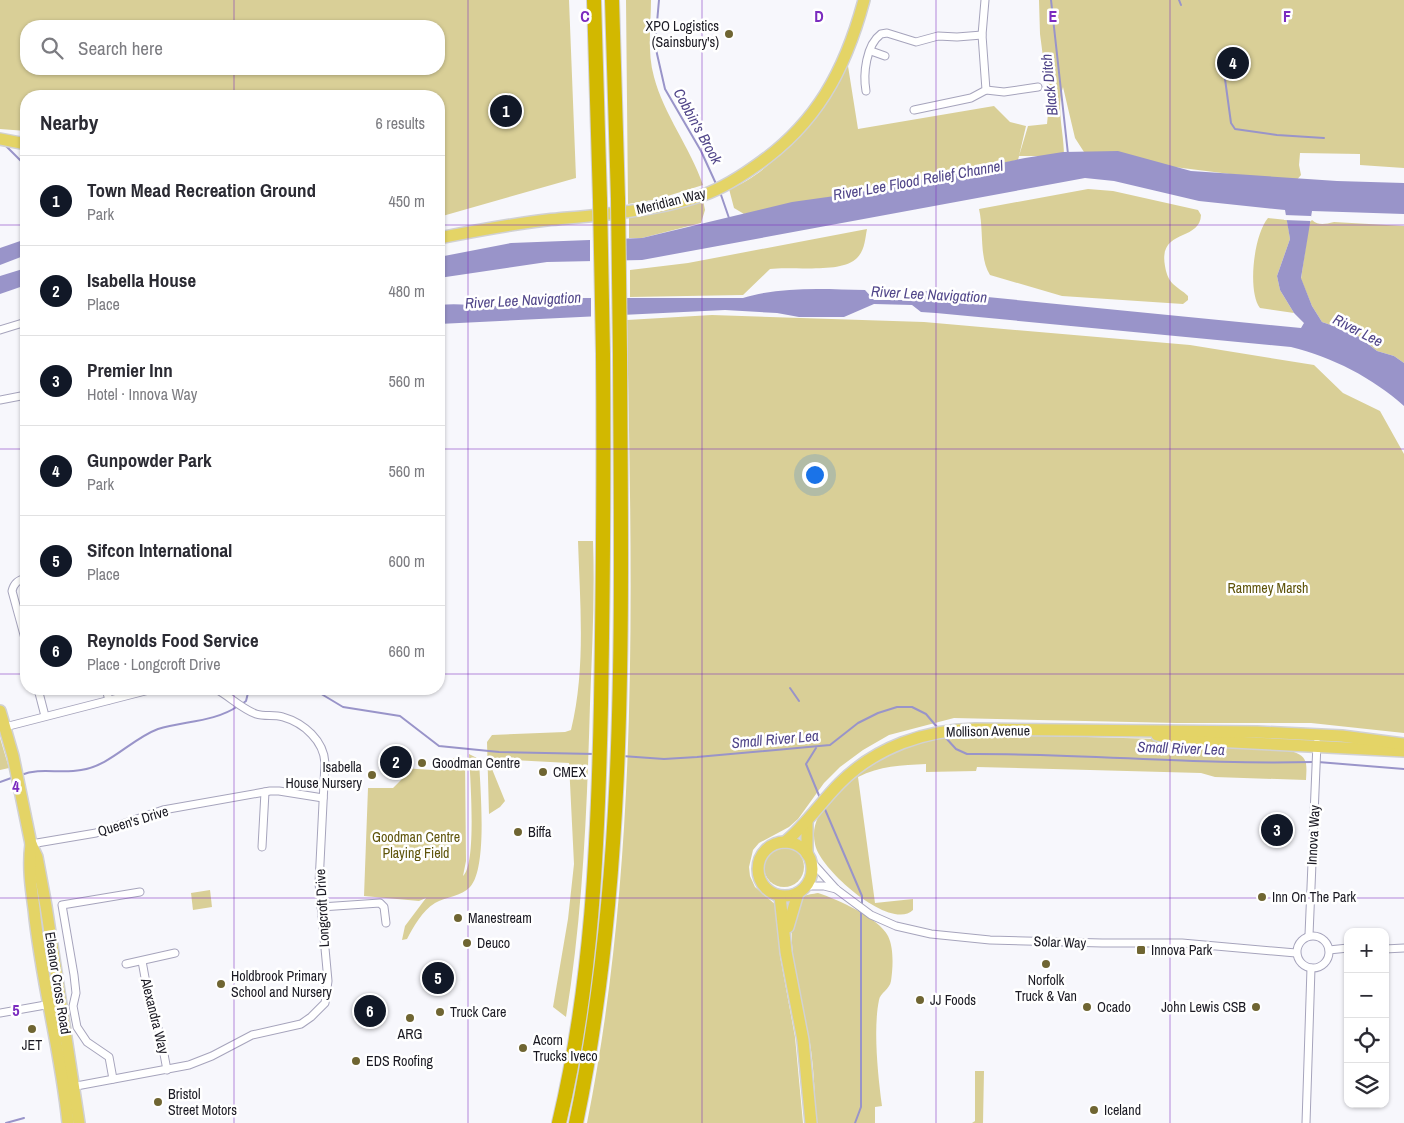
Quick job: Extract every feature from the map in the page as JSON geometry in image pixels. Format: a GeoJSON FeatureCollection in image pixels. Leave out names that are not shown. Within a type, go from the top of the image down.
{"type":"FeatureCollection","features":[{"type":"Feature","properties":{"kind":"highway"},"geometry":{"type":"LineString","coordinates":[[559,1123],[575,1040],[590,934],[600,773],[604,523],[603,354],[594,0]]}},
{"type":"Feature","properties":{"kind":"highway"},"geometry":{"type":"LineString","coordinates":[[576,1123],[589,1057],[604,951],[613,844],[617,746],[620,354],[618,199],[612,0]]}},
{"type":"Feature","properties":{"kind":"main road","name":"Meridian Way"},"geometry":{"type":"LineString","coordinates":[[445,237],[494,227],[652,209],[699,197],[734,181],[778,150],[806,121],[822,99],[836,76],[853,39],[864,0]]}},
{"type":"Feature","properties":{"kind":"main road"},"geometry":{"type":"LineString","coordinates":[[0,139],[20,143]]}},
{"type":"Feature","properties":{"kind":"main road","name":"Eleanor Cross Road"},"geometry":{"type":"LineString","coordinates":[[0,711],[15,763],[31,844],[37,857],[45,898],[60,1002],[69,1087],[68,1123]]}},
{"type":"Feature","properties":{"kind":"main road","name":"Mollison Avenue"},"geometry":{"type":"LineString","coordinates":[[780,896],[766,889],[759,879],[758,867],[761,856],[768,848],[785,842],[807,822],[852,771],[876,755],[912,739],[942,732],[975,729],[1141,732],[1174,730],[1317,734],[1404,744]]}},
{"type":"Feature","properties":{"kind":"main road","name":"Mollison Avenue"},"geometry":{"type":"LineString","coordinates":[[1141,732],[1174,739],[1317,752],[1404,751]]}},
{"type":"Feature","properties":{"kind":"main road"},"geometry":{"type":"LineString","coordinates":[[785,944],[790,914],[812,874],[807,822]]}},
{"type":"Feature","properties":{"kind":"main road"},"geometry":{"type":"LineString","coordinates":[[785,842],[796,844],[809,857]]}},
{"type":"Feature","properties":{"kind":"main road","name":"Eleanor Cross Road"},"geometry":{"type":"LineString","coordinates":[[31,844],[29,858],[36,929],[48,1005],[79,1123]]}},
{"type":"Feature","properties":{"kind":"main road"},"geometry":{"type":"LineString","coordinates":[[802,890],[780,896],[785,944],[804,1040],[811,1123]]}},
{"type":"Feature","properties":{"kind":"street"},"geometry":{"type":"LineString","coordinates":[[985,0],[982,35],[986,90]]}},
{"type":"Feature","properties":{"kind":"street"},"geometry":{"type":"LineString","coordinates":[[866,91],[864,68],[876,37],[884,33],[916,42],[938,36],[982,35]]}},
{"type":"Feature","properties":{"kind":"street"},"geometry":{"type":"LineString","coordinates":[[871,51],[885,56]]}},
{"type":"Feature","properties":{"kind":"street"},"geometry":{"type":"LineString","coordinates":[[914,110],[971,98],[986,90],[1004,92],[1038,88]]}},
{"type":"Feature","properties":{"kind":"street"},"geometry":{"type":"LineString","coordinates":[[0,330],[20,324]]}},
{"type":"Feature","properties":{"kind":"street"},"geometry":{"type":"LineString","coordinates":[[0,400],[20,396]]}},
{"type":"Feature","properties":{"kind":"street"},"geometry":{"type":"LineString","coordinates":[[20,580],[14,585],[12,592],[20,621]]}},
{"type":"Feature","properties":{"kind":"street"},"geometry":{"type":"LineString","coordinates":[[40,695],[45,716]]}},
{"type":"Feature","properties":{"kind":"street"},"geometry":{"type":"LineString","coordinates":[[108,695],[109,700]]}},
{"type":"Feature","properties":{"kind":"street"},"geometry":{"type":"LineString","coordinates":[[5,727],[129,695]]}},
{"type":"Feature","properties":{"kind":"street","name":"Longcroft Drive"},"geometry":{"type":"LineString","coordinates":[[69,1087],[167,1070],[202,1060],[252,1035],[301,1024],[325,1003],[328,992],[319,883],[325,758],[321,745],[316,738],[284,717],[259,715],[226,695]]}},
{"type":"Feature","properties":{"kind":"street","name":"Innova Way"},"geometry":{"type":"LineString","coordinates":[[1309,935],[1317,734]]}},
{"type":"Feature","properties":{"kind":"street","name":"Queen's Drive"},"geometry":{"type":"LineString","coordinates":[[31,844],[96,833],[163,810],[265,792],[279,791],[323,798]]}},
{"type":"Feature","properties":{"kind":"street"},"geometry":{"type":"LineString","coordinates":[[262,847],[265,792]]}},
{"type":"Feature","properties":{"kind":"street","name":"Solar Way"},"geometry":{"type":"LineString","coordinates":[[809,857],[836,889],[865,910],[896,926],[964,938],[1102,944],[1182,943],[1296,952]]}},
{"type":"Feature","properties":{"kind":"street","name":"Solar Way"},"geometry":{"type":"LineString","coordinates":[[802,890],[824,886],[836,889]]}},
{"type":"Feature","properties":{"kind":"street"},"geometry":{"type":"LineString","coordinates":[[113,1079],[110,1057],[83,1039],[77,1027],[73,1006],[76,993],[74,975],[62,905],[140,892]]}},
{"type":"Feature","properties":{"kind":"street"},"geometry":{"type":"LineString","coordinates":[[321,907],[380,903],[384,907],[386,923]]}},
{"type":"Feature","properties":{"kind":"street"},"geometry":{"type":"LineString","coordinates":[[1309,935],[1324,940],[1329,950],[1329,955],[1324,964],[1311,968],[1302,964],[1296,952],[1300,941],[1309,935]]}},
{"type":"Feature","properties":{"kind":"street"},"geometry":{"type":"LineString","coordinates":[[1329,950],[1344,948]]}},
{"type":"Feature","properties":{"kind":"street"},"geometry":{"type":"LineString","coordinates":[[1389,949],[1402,948]]}},
{"type":"Feature","properties":{"kind":"street","name":"Alexandra Way"},"geometry":{"type":"LineString","coordinates":[[126,964],[175,953]]}},
{"type":"Feature","properties":{"kind":"street","name":"Alexandra Way"},"geometry":{"type":"LineString","coordinates":[[142,961],[152,1016],[160,1033],[167,1070]]}},
{"type":"Feature","properties":{"kind":"street"},"geometry":{"type":"LineString","coordinates":[[1306,1123],[1311,968]]}},
{"type":"Feature","properties":{"kind":"street"},"geometry":{"type":"LineString","coordinates":[[0,1013],[60,1002]]}},
{"type":"Feature","properties":{"kind":"green space"},"geometry":{"type":"Polygon","coordinates":[[[0,0],[569,0],[576,178],[445,215],[445,90],[20,90],[20,131],[0,129],[0,0]]]}},
{"type":"Feature","properties":{"kind":"green space"},"geometry":{"type":"Polygon","coordinates":[[[626,0],[651,0],[650,48],[654,77],[664,105],[698,171],[703,185],[658,199],[628,204],[626,0]]]}},
{"type":"Feature","properties":{"kind":"green space"},"geometry":{"type":"Polygon","coordinates":[[[1039,0],[1404,0],[1404,168],[1360,165],[1360,154],[1300,153],[1299,165],[1301,175],[1295,182],[1166,166],[1117,153],[1084,152],[1075,138],[1063,87],[1060,112],[1064,156],[1019,156],[1028,126],[1047,124],[1049,103],[1040,34],[1039,0]]]}},
{"type":"Feature","properties":{"kind":"green space"},"geometry":{"type":"Polygon","coordinates":[[[848,66],[858,129],[994,106],[1010,122],[1026,126],[1018,160],[744,214],[734,208],[729,189],[746,181],[780,154],[811,119],[848,66]]]}},
{"type":"Feature","properties":{"kind":"green space"},"geometry":{"type":"Polygon","coordinates":[[[1088,189],[1113,191],[1198,210],[1201,215],[1199,223],[1194,229],[1173,240],[1164,254],[1169,278],[1173,284],[1188,296],[1188,300],[1183,304],[1062,296],[990,275],[984,260],[979,209],[1088,189]]]}},
{"type":"Feature","properties":{"kind":"green space"},"geometry":{"type":"Polygon","coordinates":[[[703,200],[705,210],[701,223],[642,238],[629,238],[629,217],[658,213],[703,200]]]}},
{"type":"Feature","properties":{"kind":"green space"},"geometry":{"type":"Polygon","coordinates":[[[1268,218],[1287,220],[1290,239],[1277,276],[1280,290],[1294,313],[1260,308],[1256,300],[1253,276],[1256,249],[1259,236],[1268,218]]]}},
{"type":"Feature","properties":{"kind":"green space"},"geometry":{"type":"Polygon","coordinates":[[[1312,220],[1322,224],[1334,222],[1404,226],[1404,363],[1394,356],[1377,351],[1354,333],[1322,322],[1312,306],[1301,279],[1309,223],[1312,220]]]}},
{"type":"Feature","properties":{"kind":"green space"},"geometry":{"type":"Polygon","coordinates":[[[867,229],[862,252],[850,263],[828,268],[770,269],[743,295],[630,297],[630,270],[688,263],[867,229]]]}},
{"type":"Feature","properties":{"kind":"green space","name":"Rammey Marsh"},"geometry":{"type":"Polygon","coordinates":[[[712,315],[924,322],[1190,345],[1314,365],[1343,393],[1380,411],[1404,454],[1404,733],[1311,723],[1177,723],[954,718],[889,735],[863,750],[840,767],[824,783],[798,819],[789,827],[759,843],[753,850],[749,867],[750,876],[755,887],[777,906],[780,956],[795,1037],[803,1123],[587,1123],[604,1024],[616,924],[624,824],[631,622],[627,320],[712,315]]]}},
{"type":"Feature","properties":{"kind":"green space"},"geometry":{"type":"Polygon","coordinates":[[[578,541],[593,541],[593,623],[583,861],[572,978],[566,1017],[553,1007],[568,919],[574,864],[569,763],[494,759],[492,769],[505,801],[500,807],[489,814],[487,742],[492,735],[565,732],[571,730],[579,683],[581,636],[578,541]]]}},
{"type":"Feature","properties":{"kind":"green space"},"geometry":{"type":"Polygon","coordinates":[[[979,734],[1159,739],[1288,750],[1303,757],[1305,760],[1306,780],[1215,777],[1201,773],[977,767],[976,771],[926,772],[926,764],[883,768],[858,777],[875,903],[913,899],[913,910],[903,915],[889,912],[857,895],[829,868],[819,855],[815,844],[815,826],[826,804],[840,787],[864,767],[892,751],[937,737],[979,734]]]}},
{"type":"Feature","properties":{"kind":"green space"},"geometry":{"type":"Polygon","coordinates":[[[0,738],[9,768],[0,770],[0,738]]]}},
{"type":"Feature","properties":{"kind":"green space","name":"Goodman Centre Playing Field"},"geometry":{"type":"Polygon","coordinates":[[[469,754],[479,759],[482,826],[476,877],[467,890],[430,906],[419,919],[407,939],[402,940],[405,926],[426,898],[419,901],[364,896],[368,788],[393,788],[402,779],[402,768],[433,770],[451,758],[465,759],[466,861],[463,876],[470,855],[471,838],[469,754]]]}},
{"type":"Feature","properties":{"kind":"green space"},"geometry":{"type":"Polygon","coordinates":[[[788,847],[795,850],[801,856],[804,867],[803,875],[795,884],[788,887],[780,887],[773,884],[765,875],[764,863],[767,856],[776,848],[788,847]]]}},
{"type":"Feature","properties":{"kind":"green space"},"geometry":{"type":"Polygon","coordinates":[[[210,890],[212,907],[193,910],[191,893],[210,890]]]}},
{"type":"Feature","properties":{"kind":"green space"},"geometry":{"type":"Polygon","coordinates":[[[818,893],[846,904],[867,916],[883,929],[888,936],[891,946],[893,964],[891,981],[880,998],[877,1012],[877,1053],[882,1106],[875,1107],[875,1123],[816,1123],[810,1043],[794,966],[792,924],[795,908],[803,897],[818,893]]]}},
{"type":"Feature","properties":{"kind":"green space"},"geometry":{"type":"Polygon","coordinates":[[[975,1071],[984,1071],[983,1123],[972,1123],[975,1121],[975,1071]]]}},
{"type":"Feature","properties":{"kind":"water","name":"River Lee Navigation"},"geometry":{"type":"Polygon","coordinates":[[[1118,151],[1191,171],[1337,181],[1404,183],[1404,214],[1312,211],[1301,278],[1312,306],[1322,322],[1354,333],[1377,351],[1394,356],[1404,363],[1404,406],[1379,386],[1351,370],[1322,357],[1291,347],[921,312],[912,305],[874,304],[844,317],[799,317],[777,313],[725,310],[445,324],[445,304],[522,305],[583,298],[743,298],[788,290],[819,289],[865,290],[874,300],[914,300],[926,291],[1301,328],[1304,323],[1294,313],[1280,290],[1277,276],[1290,239],[1285,210],[1199,201],[1114,181],[1085,178],[642,260],[547,262],[445,277],[445,256],[511,243],[642,238],[792,202],[856,193],[1063,152],[1118,151]]]}},
{"type":"Feature","properties":{"kind":"water"},"geometry":{"type":"Polygon","coordinates":[[[20,241],[20,257],[0,265],[0,248],[20,241]]]}},
{"type":"Feature","properties":{"kind":"water"},"geometry":{"type":"Polygon","coordinates":[[[20,270],[20,287],[0,294],[0,276],[20,270]]]}},
{"type":"Feature","properties":{"kind":"pier"},"geometry":{"type":"Polygon","coordinates":[[[1284,215],[1311,216],[1311,221],[1284,220],[1284,215]]]}},
{"type":"Feature","properties":{"kind":"pier"},"geometry":{"type":"Polygon","coordinates":[[[590,236],[626,236],[626,263],[590,264],[590,236]]]}},
{"type":"Feature","properties":{"kind":"pier"},"geometry":{"type":"Polygon","coordinates":[[[591,295],[627,295],[627,318],[591,318],[591,295]]]}},
{"type":"Feature","properties":{"kind":"waterway","name":"Cobbin's Brook"},"geometry":{"type":"LineString","coordinates":[[659,0],[655,45],[665,89],[701,151],[717,186]]}},
{"type":"Feature","properties":{"kind":"waterway","name":"Black Ditch"},"geometry":{"type":"LineString","coordinates":[[1051,0],[1068,154]]}},
{"type":"Feature","properties":{"kind":"waterway"},"geometry":{"type":"LineString","coordinates":[[1179,0],[1181,5]]}},
{"type":"Feature","properties":{"kind":"waterway"},"geometry":{"type":"LineString","coordinates":[[1225,79],[1231,123],[1235,129],[1277,135],[1324,138]]}},
{"type":"Feature","properties":{"kind":"waterway"},"geometry":{"type":"LineString","coordinates":[[4,144],[20,160]]}},
{"type":"Feature","properties":{"kind":"waterway","name":"Cobbin's Brook"},"geometry":{"type":"LineString","coordinates":[[720,192],[729,218]]}},
{"type":"Feature","properties":{"kind":"waterway"},"geometry":{"type":"LineString","coordinates":[[790,688],[799,701]]}},
{"type":"Feature","properties":{"kind":"waterway","name":"Small River Lea"},"geometry":{"type":"LineString","coordinates":[[242,704],[246,701],[248,695]]}},
{"type":"Feature","properties":{"kind":"waterway","name":"Small River Lea"},"geometry":{"type":"LineString","coordinates":[[323,695],[343,707],[400,716],[439,746],[499,752],[595,754]]}},
{"type":"Feature","properties":{"kind":"waterway","name":"Small River Lea"},"geometry":{"type":"LineString","coordinates":[[21,775],[35,771],[73,771],[92,768],[111,758],[148,733],[168,726],[209,718],[238,706]]}},
{"type":"Feature","properties":{"kind":"waterway","name":"Small River Lea"},"geometry":{"type":"LineString","coordinates":[[622,756],[664,759],[830,745],[858,723],[878,713],[897,707],[912,707],[926,714],[937,727]]}},
{"type":"Feature","properties":{"kind":"waterway","name":"Small River Lea"},"geometry":{"type":"LineString","coordinates":[[945,737],[956,749],[967,754],[1054,755],[1227,762],[1313,762]]}},
{"type":"Feature","properties":{"kind":"waterway"},"geometry":{"type":"LineString","coordinates":[[816,748],[806,764],[820,798]]}},
{"type":"Feature","properties":{"kind":"waterway","name":"Small River Lea"},"geometry":{"type":"LineString","coordinates":[[1318,762],[1404,769]]}},
{"type":"Feature","properties":{"kind":"waterway","name":"Small River Lea"},"geometry":{"type":"LineString","coordinates":[[0,782],[14,777]]}},
{"type":"Feature","properties":{"kind":"waterway"},"geometry":{"type":"LineString","coordinates":[[824,807],[862,896],[862,904]]}},
{"type":"Feature","properties":{"kind":"waterway"},"geometry":{"type":"LineString","coordinates":[[855,1123],[861,1107],[861,911]]}},
{"type":"Feature","properties":{"kind":"waterway"},"geometry":{"type":"LineString","coordinates":[[6,1123],[24,1118]]}},
{"type":"Feature","properties":{"kind":"place","name":"XPO Logistics (Sainsbury's)"},"geometry":{"type":"Point","coordinates":[729,34]}},
{"type":"Feature","properties":{"kind":"place","name":"Gunpowder Park"},"geometry":{"type":"Point","coordinates":[1233,63]}},
{"type":"Feature","properties":{"kind":"place","name":"Town Mead Recreation Ground"},"geometry":{"type":"Point","coordinates":[506,111]}},
{"type":"Feature","properties":{"kind":"place","name":"Isabella House"},"geometry":{"type":"Point","coordinates":[396,762]}},
{"type":"Feature","properties":{"kind":"place","name":"Goodman Centre"},"geometry":{"type":"Point","coordinates":[422,763]}},
{"type":"Feature","properties":{"kind":"place","name":"CMEX"},"geometry":{"type":"Point","coordinates":[543,772]}},
{"type":"Feature","properties":{"kind":"place","name":"Isabella House Nursery"},"geometry":{"type":"Point","coordinates":[372,775]}},
{"type":"Feature","properties":{"kind":"place","name":"Premier Inn"},"geometry":{"type":"Point","coordinates":[1277,830]}},
{"type":"Feature","properties":{"kind":"place","name":"Biffa"},"geometry":{"type":"Point","coordinates":[518,832]}},
{"type":"Feature","properties":{"kind":"place","name":"Inn On The Park"},"geometry":{"type":"Point","coordinates":[1262,897]}},
{"type":"Feature","properties":{"kind":"place","name":"Manestream"},"geometry":{"type":"Point","coordinates":[458,918]}},
{"type":"Feature","properties":{"kind":"place","name":"Deuco"},"geometry":{"type":"Point","coordinates":[467,943]}},
{"type":"Feature","properties":{"kind":"place","name":"Innova Park"},"geometry":{"type":"Point","coordinates":[1141,950]}},
{"type":"Feature","properties":{"kind":"place","name":"Norfolk Truck & Van"},"geometry":{"type":"Point","coordinates":[1046,964]}},
{"type":"Feature","properties":{"kind":"place","name":"Sifcon International"},"geometry":{"type":"Point","coordinates":[438,978]}},
{"type":"Feature","properties":{"kind":"place","name":"Holdbrook Primary School and Nursery"},"geometry":{"type":"Point","coordinates":[221,984]}},
{"type":"Feature","properties":{"kind":"place","name":"JJ Foods"},"geometry":{"type":"Point","coordinates":[920,1000]}},
{"type":"Feature","properties":{"kind":"place","name":"Ocado"},"geometry":{"type":"Point","coordinates":[1087,1007]}},
{"type":"Feature","properties":{"kind":"place","name":"John Lewis CSB"},"geometry":{"type":"Point","coordinates":[1256,1007]}},
{"type":"Feature","properties":{"kind":"place","name":"Reynolds Food Service"},"geometry":{"type":"Point","coordinates":[370,1011]}},
{"type":"Feature","properties":{"kind":"place","name":"Truck Care"},"geometry":{"type":"Point","coordinates":[440,1012]}},
{"type":"Feature","properties":{"kind":"place","name":"ARG"},"geometry":{"type":"Point","coordinates":[410,1018]}},
{"type":"Feature","properties":{"kind":"place","name":"JET"},"geometry":{"type":"Point","coordinates":[32,1029]}},
{"type":"Feature","properties":{"kind":"place","name":"Acorn Trucks Iveco"},"geometry":{"type":"Point","coordinates":[523,1048]}},
{"type":"Feature","properties":{"kind":"place","name":"EDS Roofing"},"geometry":{"type":"Point","coordinates":[356,1061]}},
{"type":"Feature","properties":{"kind":"place","name":"Bristol Street Motors"},"geometry":{"type":"Point","coordinates":[158,1102]}},
{"type":"Feature","properties":{"kind":"place","name":"Iceland"},"geometry":{"type":"Point","coordinates":[1094,1110]}},
{"type":"Feature","properties":{"kind":"water label","name":"River Lee Flood Relief Channel"},"geometry":{"type":"Point","coordinates":[918,180]}},
{"type":"Feature","properties":{"kind":"water label","name":"River Lee"},"geometry":{"type":"Point","coordinates":[1358,330]}}]}
